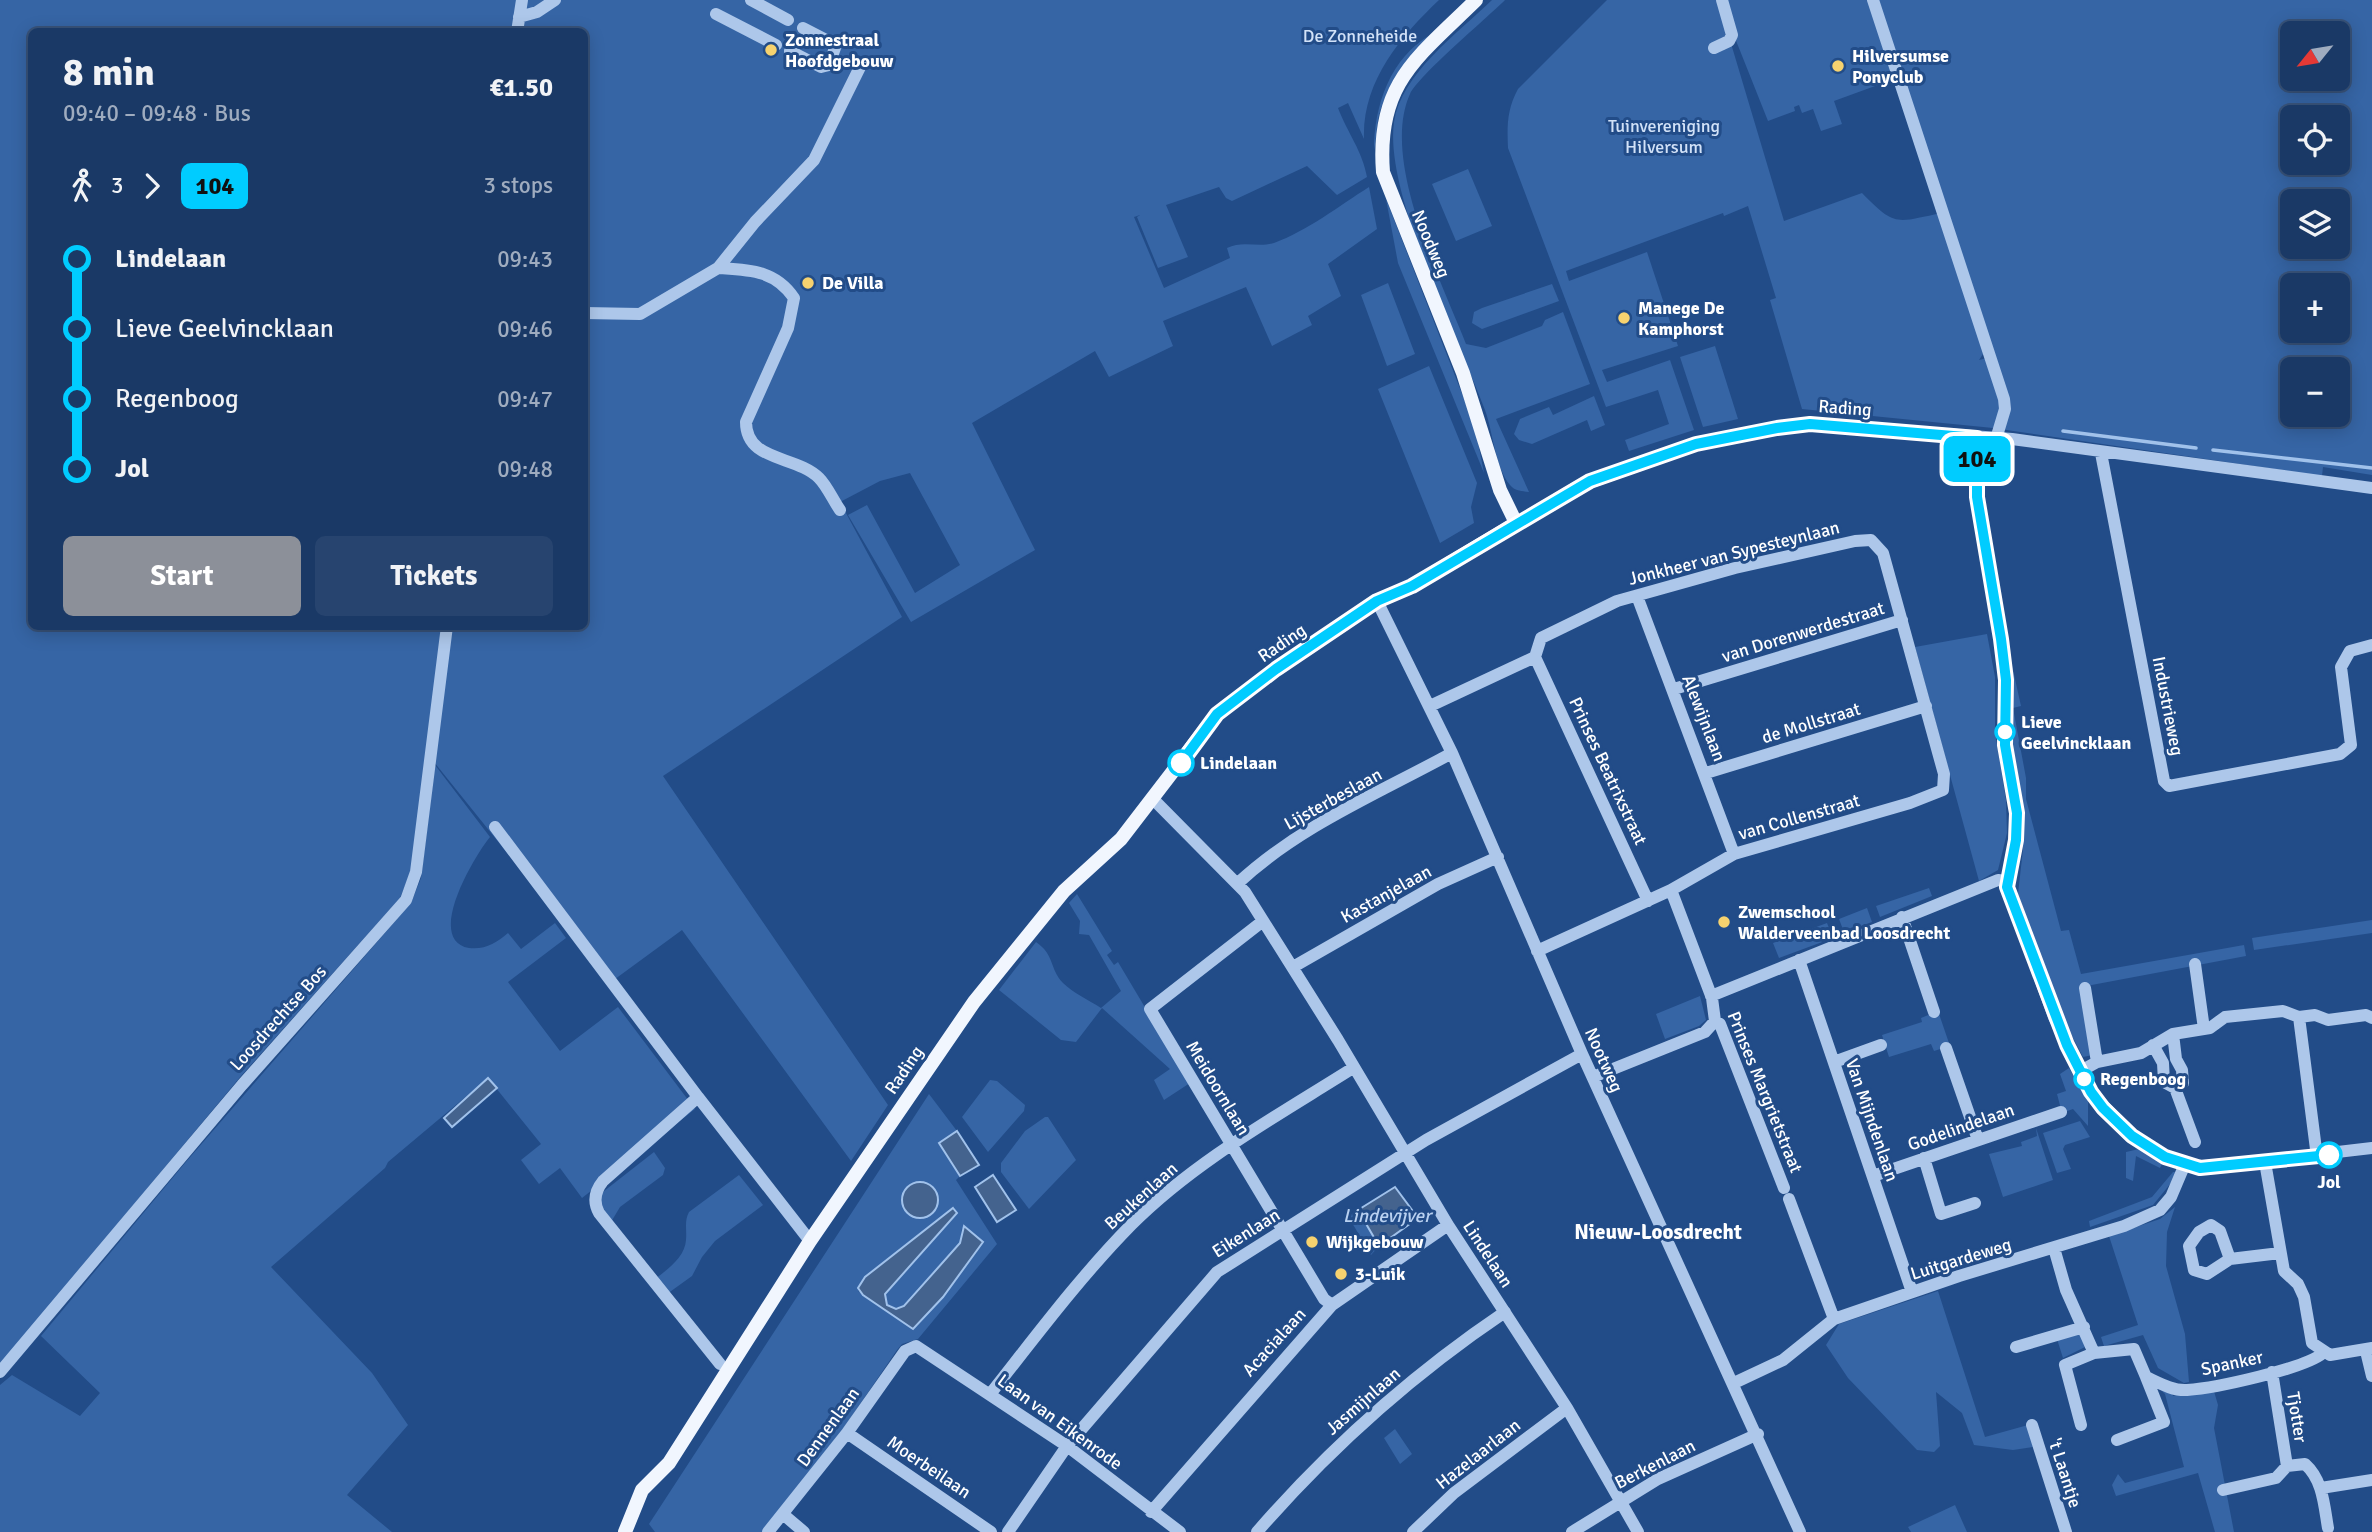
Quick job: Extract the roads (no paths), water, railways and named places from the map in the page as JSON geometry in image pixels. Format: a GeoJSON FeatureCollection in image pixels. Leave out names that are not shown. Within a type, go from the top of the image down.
{"type":"FeatureCollection","features":[{"type":"Feature","properties":{"kind":"main road","name":"Noodweg"},"geometry":{"type":"LineString","coordinates":[[1476,0],[1400,78],[1384,114],[1381,152],[1391,198],[1458,362],[1500,490],[1516,523]]}},
{"type":"Feature","properties":{"kind":"main road","name":"Rading"},"geometry":{"type":"LineString","coordinates":[[625,1532],[642,1490],[669,1463],[810,1241],[974,1002],[1064,891],[1121,839],[1217,714],[1276,669],[1377,601],[1412,586],[1516,523]]}},
{"type":"Feature","properties":{"kind":"street"},"geometry":{"type":"LineString","coordinates":[[518,28],[522,0]]}},
{"type":"Feature","properties":{"kind":"street"},"geometry":{"type":"LineString","coordinates":[[519,17],[537,12],[555,0]]}},
{"type":"Feature","properties":{"kind":"street"},"geometry":{"type":"LineString","coordinates":[[751,0],[788,20]]}},
{"type":"Feature","properties":{"kind":"street"},"geometry":{"type":"LineString","coordinates":[[1714,48],[1729,41],[1732,35],[1722,0]]}},
{"type":"Feature","properties":{"kind":"street"},"geometry":{"type":"LineString","coordinates":[[1873,0],[2004,399],[2006,410],[1996,439]]}},
{"type":"Feature","properties":{"kind":"street"},"geometry":{"type":"LineString","coordinates":[[716,14],[776,46]]}},
{"type":"Feature","properties":{"kind":"street"},"geometry":{"type":"LineString","coordinates":[[789,51],[821,67],[829,65],[836,45],[803,28]]}},
{"type":"Feature","properties":{"kind":"street"},"geometry":{"type":"LineString","coordinates":[[588,313],[640,314],[718,268],[755,222],[814,160],[862,63]]}},
{"type":"Feature","properties":{"kind":"street"},"geometry":{"type":"LineString","coordinates":[[718,268],[762,271],[779,281],[794,298],[788,328],[746,422],[746,430],[754,446],[819,478],[839,510]]}},
{"type":"Feature","properties":{"kind":"street","name":"Rading"},"geometry":{"type":"LineString","coordinates":[[1516,523],[1590,481],[1696,444],[1810,424],[1996,439],[2372,488]]}},
{"type":"Feature","properties":{"kind":"street"},"geometry":{"type":"LineString","coordinates":[[1977,438],[1977,497],[2001,639],[2006,680],[2005,745],[2017,813],[2016,840],[2007,881],[2054,1017],[2079,1072],[2103,1108],[2132,1136],[2165,1157],[2200,1168],[2317,1157],[2372,1148]]}},
{"type":"Feature","properties":{"kind":"street","name":"Industrieweg"},"geometry":{"type":"LineString","coordinates":[[2101,453],[2164,781],[2169,786],[2340,754],[2351,745],[2341,667],[2350,652],[2372,645]]}},
{"type":"Feature","properties":{"kind":"street","name":"Jonkheer van Sypesteynlaan"},"geometry":{"type":"LineString","coordinates":[[1430,706],[1535,657],[1541,638],[1617,601],[1735,568],[1871,540],[1883,553],[1902,620]]}},
{"type":"Feature","properties":{"kind":"street","name":"Alewijnlaan"},"geometry":{"type":"LineString","coordinates":[[1637,596],[1734,854]]}},
{"type":"Feature","properties":{"kind":"street","name":"Nootweg"},"geometry":{"type":"LineString","coordinates":[[1377,601],[1452,754],[1582,1054],[1758,1434],[1800,1532]]}},
{"type":"Feature","properties":{"kind":"street"},"geometry":{"type":"LineString","coordinates":[[1902,620],[1926,706]]}},
{"type":"Feature","properties":{"kind":"street","name":"van Dorenwerdestraat"},"geometry":{"type":"LineString","coordinates":[[1674,689],[1902,620]]}},
{"type":"Feature","properties":{"kind":"street","name":"Loosdrechtse Bos"},"geometry":{"type":"LineString","coordinates":[[0,1372],[242,1085],[406,900],[416,872],[446,630]]}},
{"type":"Feature","properties":{"kind":"street","name":"Prinses Beatrixstraat"},"geometry":{"type":"LineString","coordinates":[[1535,657],[1648,901]]}},
{"type":"Feature","properties":{"kind":"street","name":"de Mollstraat"},"geometry":{"type":"LineString","coordinates":[[1706,774],[1926,706]]}},
{"type":"Feature","properties":{"kind":"street","name":"van Collenstraat"},"geometry":{"type":"LineString","coordinates":[[1537,951],[1671,890],[1734,854],[1910,803],[1943,790],[1944,774],[1926,706]]}},
{"type":"Feature","properties":{"kind":"street","name":"Lijsterbeslaan"},"geometry":{"type":"LineString","coordinates":[[1238,883],[1257,866],[1310,830],[1452,754]]}},
{"type":"Feature","properties":{"kind":"street","name":"Lindelaan"},"geometry":{"type":"LineString","coordinates":[[1153,799],[1238,883],[1293,967],[1448,1225],[1567,1408],[1638,1532]]}},
{"type":"Feature","properties":{"kind":"street"},"geometry":{"type":"LineString","coordinates":[[495,827],[618,993],[810,1241]]}},
{"type":"Feature","properties":{"kind":"street","name":"Kastanjelaan"},"geometry":{"type":"LineString","coordinates":[[1293,967],[1438,884],[1497,857]]}},
{"type":"Feature","properties":{"kind":"street"},"geometry":{"type":"LineString","coordinates":[[1711,996],[1902,917],[1998,880],[2007,881]]}},
{"type":"Feature","properties":{"kind":"street","name":"Prinses Margrietstraat"},"geometry":{"type":"LineString","coordinates":[[1671,890],[1711,996],[1715,1021],[1720,1024],[1834,1319]]}},
{"type":"Feature","properties":{"kind":"street"},"geometry":{"type":"LineString","coordinates":[[1902,917],[1934,1013]]}},
{"type":"Feature","properties":{"kind":"street","name":"Meidoornlaan"},"geometry":{"type":"LineString","coordinates":[[1263,921],[1150,1009],[1281,1231],[1324,1299],[1332,1305]]}},
{"type":"Feature","properties":{"kind":"street","name":"Van Mijndenlaan"},"geometry":{"type":"LineString","coordinates":[[1799,960],[1912,1292]]}},
{"type":"Feature","properties":{"kind":"street"},"geometry":{"type":"LineString","coordinates":[[2195,964],[2204,1029]]}},
{"type":"Feature","properties":{"kind":"street"},"geometry":{"type":"LineString","coordinates":[[2085,988],[2097,1062]]}},
{"type":"Feature","properties":{"kind":"street"},"geometry":{"type":"LineString","coordinates":[[2079,1072],[2097,1062],[2141,1053],[2173,1034],[2204,1029],[2225,1017],[2283,1011],[2299,1017],[2315,1015],[2328,1020],[2366,1015],[2372,1018]]}},
{"type":"Feature","properties":{"kind":"street"},"geometry":{"type":"LineString","coordinates":[[2299,1017],[2317,1157]]}},
{"type":"Feature","properties":{"kind":"street"},"geometry":{"type":"LineString","coordinates":[[1593,1077],[1705,1032],[1715,1021]]}},
{"type":"Feature","properties":{"kind":"street"},"geometry":{"type":"LineString","coordinates":[[2173,1034],[2183,1083],[2175,1088]]}},
{"type":"Feature","properties":{"kind":"street"},"geometry":{"type":"LineString","coordinates":[[1834,1062],[1881,1045]]}},
{"type":"Feature","properties":{"kind":"street"},"geometry":{"type":"LineString","coordinates":[[2153,1045],[2163,1063],[2164,1082],[2175,1088],[2195,1142]]}},
{"type":"Feature","properties":{"kind":"street"},"geometry":{"type":"LineString","coordinates":[[1946,1048],[1978,1140]]}},
{"type":"Feature","properties":{"kind":"street","name":"Eikenlaan"},"geometry":{"type":"LineString","coordinates":[[1008,1532],[1067,1446],[1217,1272],[1405,1153],[1582,1054]]}},
{"type":"Feature","properties":{"kind":"street","name":"Beukenlaan"},"geometry":{"type":"LineString","coordinates":[[991,1393],[1084,1277],[1132,1224],[1231,1144],[1353,1068]]}},
{"type":"Feature","properties":{"kind":"street"},"geometry":{"type":"LineString","coordinates":[[698,1097],[603,1181],[596,1194],[595,1204],[599,1213],[720,1364]]}},
{"type":"Feature","properties":{"kind":"street","name":"Godelindelaan"},"geometry":{"type":"LineString","coordinates":[[1873,1176],[2061,1112]]}},
{"type":"Feature","properties":{"kind":"street"},"geometry":{"type":"LineString","coordinates":[[1924,1158],[1941,1214],[1975,1203]]}},
{"type":"Feature","properties":{"kind":"street"},"geometry":{"type":"LineString","coordinates":[[2265,1162],[2284,1271],[2298,1284],[2304,1297],[2312,1343],[2323,1353],[2330,1355],[2369,1349],[2372,1376]]}},
{"type":"Feature","properties":{"kind":"street","name":"Luitgardeweg"},"geometry":{"type":"LineString","coordinates":[[1734,1383],[1783,1360],[1834,1319],[2124,1226],[2160,1210],[2171,1198],[2185,1164]]}},
{"type":"Feature","properties":{"kind":"street","name":"Acacialaan"},"geometry":{"type":"LineString","coordinates":[[1151,1512],[1332,1305],[1448,1225]]}},
{"type":"Feature","properties":{"kind":"street"},"geometry":{"type":"LineString","coordinates":[[2054,1248],[2066,1290],[2094,1353]]}},
{"type":"Feature","properties":{"kind":"street"},"geometry":{"type":"LineString","coordinates":[[2231,1259],[2280,1253]]}},
{"type":"Feature","properties":{"kind":"street","name":"Jasmijnlaan"},"geometry":{"type":"LineString","coordinates":[[1257,1532],[1345,1438],[1402,1389],[1505,1312]]}},
{"type":"Feature","properties":{"kind":"street"},"geometry":{"type":"LineString","coordinates":[[2017,1347],[2084,1327]]}},
{"type":"Feature","properties":{"kind":"street","name":"Laan van Eikenrode"},"geometry":{"type":"LineString","coordinates":[[916,1346],[991,1393],[1067,1446],[1180,1532]]}},
{"type":"Feature","properties":{"kind":"street","name":"Dennenlaan"},"geometry":{"type":"LineString","coordinates":[[768,1532],[847,1433],[905,1351],[916,1346]]}},
{"type":"Feature","properties":{"kind":"street"},"geometry":{"type":"LineString","coordinates":[[2081,1425],[2065,1365],[2094,1353],[2134,1349],[2164,1422],[2117,1440]]}},
{"type":"Feature","properties":{"kind":"street","name":"Spanker"},"geometry":{"type":"LineString","coordinates":[[2146,1377],[2186,1391],[2313,1362],[2323,1353]]}},
{"type":"Feature","properties":{"kind":"street","name":"Tjotter"},"geometry":{"type":"LineString","coordinates":[[2272,1373],[2287,1466]]}},
{"type":"Feature","properties":{"kind":"street","name":"Hazelaarlaan"},"geometry":{"type":"LineString","coordinates":[[1413,1532],[1454,1493],[1567,1408]]}},
{"type":"Feature","properties":{"kind":"street","name":"'t Laantje"},"geometry":{"type":"LineString","coordinates":[[2032,1425],[2066,1532]]}},
{"type":"Feature","properties":{"kind":"street","name":"Moerbeilaan"},"geometry":{"type":"LineString","coordinates":[[847,1433],[991,1532]]}},
{"type":"Feature","properties":{"kind":"street","name":"Berkenlaan"},"geometry":{"type":"LineString","coordinates":[[1572,1532],[1658,1479],[1758,1434]]}},
{"type":"Feature","properties":{"kind":"street","name":"Tjotter"},"geometry":{"type":"LineString","coordinates":[[2223,1490],[2276,1478],[2287,1466],[2305,1464],[2314,1471],[2321,1488]]}},
{"type":"Feature","properties":{"kind":"street"},"geometry":{"type":"LineString","coordinates":[[2328,1528],[2321,1488],[2372,1480]]}},
{"type":"Feature","properties":{"kind":"street"},"geometry":{"type":"LineString","coordinates":[[784,1515],[804,1532]]}},
{"type":"Feature","properties":{"kind":"water"},"geometry":{"type":"Polygon","coordinates":[[[488,1078],[497,1088],[452,1127],[444,1118],[488,1078]]]}},
{"type":"Feature","properties":{"kind":"water"},"geometry":{"type":"Polygon","coordinates":[[[957,1131],[979,1165],[960,1176],[939,1143],[957,1131]]]}},
{"type":"Feature","properties":{"kind":"water"},"geometry":{"type":"Polygon","coordinates":[[[993,1175],[1016,1210],[997,1222],[975,1187],[993,1175]]]}},
{"type":"Feature","properties":{"kind":"water"},"geometry":{"type":"Polygon","coordinates":[[[920,1182],[933,1187],[938,1200],[933,1213],[920,1218],[907,1213],[902,1200],[907,1187],[920,1182]]]}},
{"type":"Feature","properties":{"kind":"water","name":"Lindevijver"},"geometry":{"type":"Polygon","coordinates":[[[1395,1187],[1418,1218],[1379,1246],[1358,1210],[1395,1187]]]}},
{"type":"Feature","properties":{"kind":"water"},"geometry":{"type":"Polygon","coordinates":[[[953,1208],[957,1213],[885,1294],[887,1305],[896,1309],[904,1306],[960,1243],[964,1226],[983,1242],[943,1297],[913,1329],[863,1295],[858,1288],[865,1277],[953,1208]]]}},
{"type":"Feature","properties":{"kind":"waterway"},"geometry":{"type":"LineString","coordinates":[[2063,431],[2196,448]]}},
{"type":"Feature","properties":{"kind":"waterway"},"geometry":{"type":"LineString","coordinates":[[2213,450],[2372,468]]}},
{"type":"Feature","properties":{"kind":"place","name":"Zonnestraal Hoofdgebouw"},"geometry":{"type":"Point","coordinates":[771,50]}},
{"type":"Feature","properties":{"kind":"place","name":"Hilversumse Ponyclub"},"geometry":{"type":"Point","coordinates":[1838,66]}},
{"type":"Feature","properties":{"kind":"place","name":"De Villa"},"geometry":{"type":"Point","coordinates":[808,283]}},
{"type":"Feature","properties":{"kind":"place","name":"Manege De Kamphorst"},"geometry":{"type":"Point","coordinates":[1624,318]}},
{"type":"Feature","properties":{"kind":"place","name":"Lieve Geelvincklaan"},"geometry":{"type":"Point","coordinates":[2005,732]}},
{"type":"Feature","properties":{"kind":"place","name":"Lindelaan"},"geometry":{"type":"Point","coordinates":[1181,763]}},
{"type":"Feature","properties":{"kind":"place","name":"Zwemschool Walderveenbad Loosdrecht"},"geometry":{"type":"Point","coordinates":[1724,922]}},
{"type":"Feature","properties":{"kind":"place","name":"Regenboog"},"geometry":{"type":"Point","coordinates":[2084,1079]}},
{"type":"Feature","properties":{"kind":"place","name":"Jol"},"geometry":{"type":"Point","coordinates":[2329,1155]}},
{"type":"Feature","properties":{"kind":"place","name":"Wijkgebouw"},"geometry":{"type":"Point","coordinates":[1312,1242]}},
{"type":"Feature","properties":{"kind":"place","name":"3-Luik"},"geometry":{"type":"Point","coordinates":[1341,1274]}},
{"type":"Feature","properties":{"kind":"district","name":"Nieuw-Loosdrecht"},"geometry":{"type":"Point","coordinates":[1658,1232]}},
{"type":"Feature","properties":{"kind":"park label","name":"De Zonneheide"},"geometry":{"type":"Point","coordinates":[1360,36]}},
{"type":"Feature","properties":{"kind":"park label","name":"Tuinvereniging Hilversum"},"geometry":{"type":"Point","coordinates":[1664,136]}}]}
